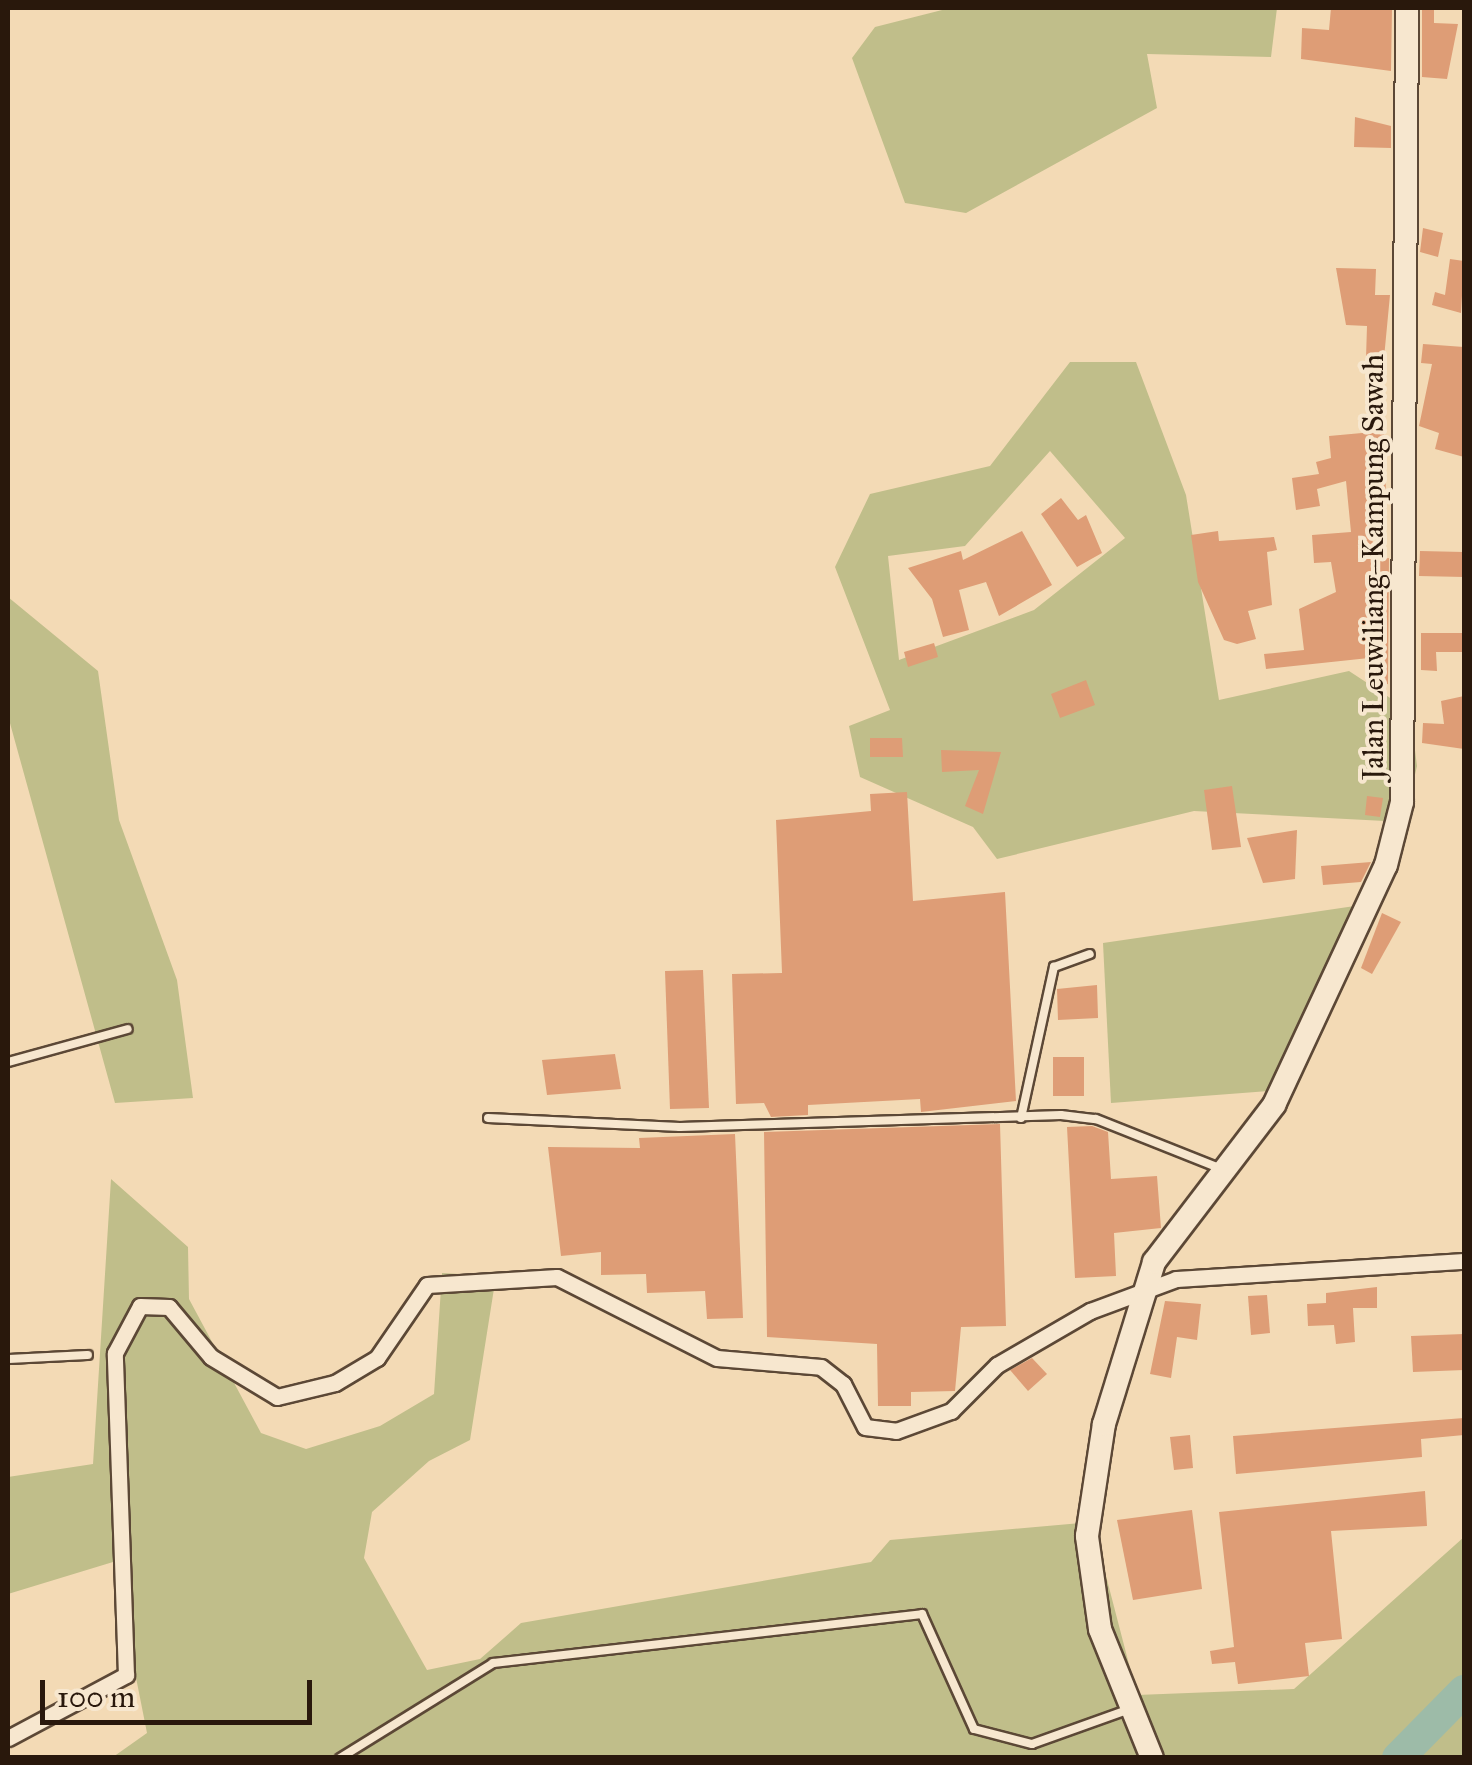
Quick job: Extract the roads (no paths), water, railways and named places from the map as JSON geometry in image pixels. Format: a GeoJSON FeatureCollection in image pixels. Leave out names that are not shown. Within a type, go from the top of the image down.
{"type":"FeatureCollection","features":[{"type":"Feature","properties":{"kind":"main road","name":"Jalan Leuwiliang–Kampung Sawah"},"geometry":{"type":"LineString","coordinates":[[1152,1758],[1100,1629],[1087,1536],[1104,1424],[1141,1291],[1223,1170],[1274,1104],[1386,864],[1402,802],[1408,8]]}},
{"type":"Feature","properties":{"kind":"street"},"geometry":{"type":"LineString","coordinates":[[8,1738],[126,1675],[116,1353],[140,1306],[169,1307],[210,1357],[277,1397],[335,1384],[377,1358],[428,1285],[557,1278],[717,1358],[821,1368],[842,1384],[864,1427],[896,1431],[952,1411],[998,1365],[1141,1291],[1176,1280],[1464,1261]]}},
{"type":"Feature","properties":{"kind":"lane"},"geometry":{"type":"LineString","coordinates":[[1021,1118],[1054,967],[1090,954]]}},
{"type":"Feature","properties":{"kind":"lane"},"geometry":{"type":"LineString","coordinates":[[8,1062],[128,1028]]}},
{"type":"Feature","properties":{"kind":"lane"},"geometry":{"type":"LineString","coordinates":[[488,1118],[680,1126],[1096,1119],[1223,1170]]}},
{"type":"Feature","properties":{"kind":"lane"},"geometry":{"type":"LineString","coordinates":[[8,1359],[88,1355]]}},
{"type":"Feature","properties":{"kind":"lane"},"geometry":{"type":"LineString","coordinates":[[340,1758],[493,1663],[922,1614],[974,1728],[1032,1744],[1138,1717]]}},
{"type":"Feature","properties":{"kind":"waterway"},"geometry":{"type":"LineString","coordinates":[[1398,1758],[1464,1691]]}}]}
